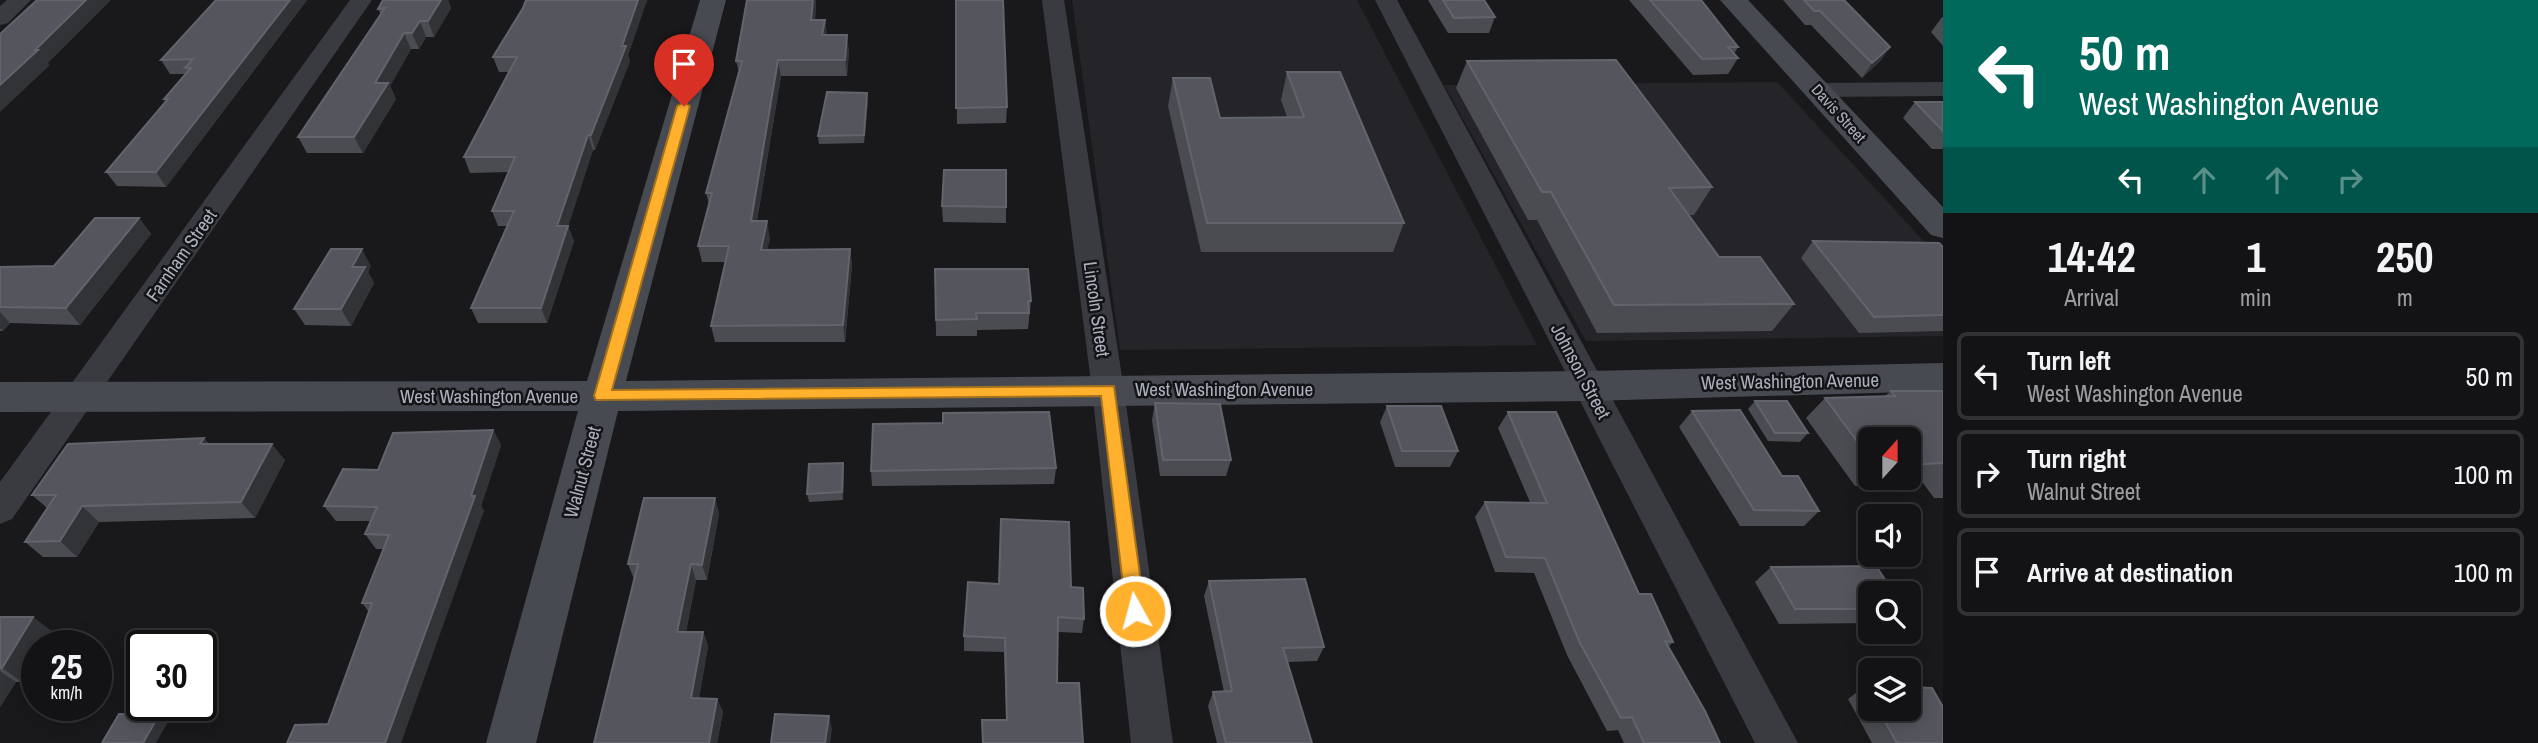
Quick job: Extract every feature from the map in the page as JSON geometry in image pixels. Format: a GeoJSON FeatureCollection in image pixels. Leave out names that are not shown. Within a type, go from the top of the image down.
{"type":"FeatureCollection","features":[{"type":"Feature","properties":{"kind":"street"},"geometry":{"type":"LineString","coordinates":[[0,18],[20,0]]}},
{"type":"Feature","properties":{"kind":"street","name":"Farnham Street"},"geometry":{"type":"LineString","coordinates":[[0,509],[361,0]]}},
{"type":"Feature","properties":{"kind":"street","name":"Walnut Street"},"geometry":{"type":"LineString","coordinates":[[511,743],[602,396],[713,0]]}},
{"type":"Feature","properties":{"kind":"street","name":"Lincoln Street"},"geometry":{"type":"LineString","coordinates":[[1053,0],[1108,390],[1152,743]]}},
{"type":"Feature","properties":{"kind":"street","name":"Johnson Street"},"geometry":{"type":"LineString","coordinates":[[1386,0],[1777,743]]}},
{"type":"Feature","properties":{"kind":"street","name":"Davis Street"},"geometry":{"type":"LineString","coordinates":[[1733,0],[1943,227]]}},
{"type":"Feature","properties":{"kind":"street"},"geometry":{"type":"LineString","coordinates":[[1818,90],[1943,89]]}},
{"type":"Feature","properties":{"kind":"street","name":"West Washington Avenue"},"geometry":{"type":"LineString","coordinates":[[0,397],[602,396],[1589,386],[1943,377]]}},
{"type":"Feature","properties":{"kind":"shaded area"},"geometry":{"type":"Polygon","coordinates":[[[1072,0],[1357,0],[1537,345],[1120,350],[1072,0]]]}},
{"type":"Feature","properties":{"kind":"shaded area"},"geometry":{"type":"Polygon","coordinates":[[[1777,82],[1943,262],[1943,336],[1586,341],[1444,85],[1777,82]]]}},
{"type":"Feature","properties":{"kind":"building"},"geometry":{"type":"Polygon","coordinates":[[[37,0],[86,0],[0,85],[0,34],[37,0]]]}},
{"type":"Feature","properties":{"kind":"building"},"geometry":{"type":"Polygon","coordinates":[[[216,0],[290,0],[156,172],[106,172],[191,68],[185,68],[193,59],[161,60],[216,0]]]}},
{"type":"Feature","properties":{"kind":"building"},"geometry":{"type":"Polygon","coordinates":[[[383,0],[441,0],[428,21],[420,21],[412,33],[404,33],[375,83],[388,83],[354,137],[298,137],[385,8],[378,9],[383,0]]]}},
{"type":"Feature","properties":{"kind":"building"},"geometry":{"type":"Polygon","coordinates":[[[526,0],[638,0],[622,46],[626,46],[591,135],[588,135],[557,226],[568,226],[541,308],[471,308],[514,211],[492,211],[515,157],[464,157],[517,57],[493,57],[526,0]]]}},
{"type":"Feature","properties":{"kind":"building"},"geometry":{"type":"Polygon","coordinates":[[[747,0],[813,0],[811,20],[825,20],[822,35],[847,35],[845,60],[778,60],[751,221],[767,221],[761,250],[850,249],[843,325],[711,326],[729,246],[698,246],[712,193],[706,193],[742,61],[736,61],[747,0]]]}},
{"type":"Feature","properties":{"kind":"building"},"geometry":{"type":"Polygon","coordinates":[[[956,0],[1003,0],[1007,107],[956,108],[956,0]]]}},
{"type":"Feature","properties":{"kind":"building"},"geometry":{"type":"Polygon","coordinates":[[[1443,0],[1484,0],[1495,17],[1454,18],[1443,0]]]}},
{"type":"Feature","properties":{"kind":"building"},"geometry":{"type":"Polygon","coordinates":[[[1650,0],[1701,0],[1738,47],[1728,47],[1738,58],[1702,59],[1650,0]]]}},
{"type":"Feature","properties":{"kind":"building"},"geometry":{"type":"Polygon","coordinates":[[[1804,0],[1844,0],[1890,47],[1872,63],[1820,11],[1814,11],[1804,0]]]}},
{"type":"Feature","properties":{"kind":"building"},"geometry":{"type":"Polygon","coordinates":[[[1616,60],[1712,187],[1669,188],[1719,257],[1760,257],[1794,304],[1614,305],[1551,192],[1542,192],[1467,61],[1616,60]]]}},
{"type":"Feature","properties":{"kind":"building"},"geometry":{"type":"Polygon","coordinates":[[[1287,72],[1340,72],[1404,223],[1207,223],[1173,78],[1210,78],[1220,118],[1304,117],[1287,72]]]}},
{"type":"Feature","properties":{"kind":"building"},"geometry":{"type":"Polygon","coordinates":[[[827,92],[867,93],[864,135],[818,136],[827,92]]]}},
{"type":"Feature","properties":{"kind":"building"},"geometry":{"type":"Polygon","coordinates":[[[1915,102],[1943,102],[1943,131],[1915,102]]]}},
{"type":"Feature","properties":{"kind":"building"},"geometry":{"type":"Polygon","coordinates":[[[944,170],[1006,170],[1006,207],[942,206],[944,170]]]}},
{"type":"Feature","properties":{"kind":"building"},"geometry":{"type":"Polygon","coordinates":[[[95,218],[139,218],[66,308],[0,307],[0,267],[54,266],[95,218]]]}},
{"type":"Feature","properties":{"kind":"building"},"geometry":{"type":"Polygon","coordinates":[[[1813,241],[1939,243],[1943,247],[1943,315],[1874,317],[1813,241]]]}},
{"type":"Feature","properties":{"kind":"building"},"geometry":{"type":"Polygon","coordinates":[[[331,249],[362,249],[352,267],[365,267],[341,309],[294,309],[331,249]]]}},
{"type":"Feature","properties":{"kind":"building"},"geometry":{"type":"Polygon","coordinates":[[[935,269],[1028,269],[1031,301],[1028,301],[1029,313],[976,313],[977,319],[936,320],[935,269]]]}},
{"type":"Feature","properties":{"kind":"building"},"geometry":{"type":"Polygon","coordinates":[[[1891,391],[1943,391],[1943,463],[1922,464],[1922,427],[1858,427],[1858,442],[1825,398],[1895,396],[1891,391]]]}},
{"type":"Feature","properties":{"kind":"building"},"geometry":{"type":"Polygon","coordinates":[[[1755,401],[1787,401],[1808,433],[1775,433],[1755,401]]]}},
{"type":"Feature","properties":{"kind":"building"},"geometry":{"type":"Polygon","coordinates":[[[1155,403],[1220,404],[1231,460],[1163,460],[1155,403]]]}},
{"type":"Feature","properties":{"kind":"building"},"geometry":{"type":"Polygon","coordinates":[[[1387,406],[1441,406],[1458,451],[1402,451],[1387,406]]]}},
{"type":"Feature","properties":{"kind":"building"},"geometry":{"type":"Polygon","coordinates":[[[1740,410],[1782,476],[1798,476],[1819,511],[1754,510],[1692,411],[1740,410]]]}},
{"type":"Feature","properties":{"kind":"building"},"geometry":{"type":"Polygon","coordinates":[[[1049,412],[1056,468],[871,471],[873,424],[943,423],[943,413],[1049,412]]]}},
{"type":"Feature","properties":{"kind":"building"},"geometry":{"type":"Polygon","coordinates":[[[1508,412],[1556,412],[1639,594],[1651,594],[1673,642],[1665,641],[1720,743],[1644,743],[1632,717],[1621,718],[1579,641],[1545,558],[1506,557],[1485,502],[1547,503],[1508,412]]]}},
{"type":"Feature","properties":{"kind":"building"},"geometry":{"type":"Polygon","coordinates":[[[493,430],[471,496],[475,496],[385,743],[287,743],[295,725],[328,724],[372,603],[362,603],[389,535],[365,534],[377,507],[324,506],[343,469],[378,470],[393,433],[493,430]]]}},
{"type":"Feature","properties":{"kind":"building"},"geometry":{"type":"Polygon","coordinates":[[[204,438],[200,444],[272,444],[241,502],[82,506],[60,541],[25,542],[56,495],[32,495],[68,444],[204,438]]]}},
{"type":"Feature","properties":{"kind":"building"},"geometry":{"type":"Polygon","coordinates":[[[843,463],[842,492],[807,494],[809,464],[843,463]]]}},
{"type":"Feature","properties":{"kind":"building"},"geometry":{"type":"Polygon","coordinates":[[[644,498],[715,498],[702,565],[691,564],[677,632],[703,632],[691,698],[717,699],[709,743],[594,743],[638,564],[628,564],[644,498]]]}},
{"type":"Feature","properties":{"kind":"building"},"geometry":{"type":"Polygon","coordinates":[[[1001,519],[1069,522],[1071,587],[1083,588],[1084,619],[1058,617],[1057,683],[1079,683],[1083,743],[983,743],[982,720],[1007,720],[1005,638],[964,636],[968,582],[999,584],[1001,519]]]}},
{"type":"Feature","properties":{"kind":"building"},"geometry":{"type":"Polygon","coordinates":[[[1771,567],[1877,567],[1886,581],[1858,581],[1858,609],[1795,609],[1771,567]]]}},
{"type":"Feature","properties":{"kind":"building"},"geometry":{"type":"Polygon","coordinates":[[[1305,579],[1324,647],[1283,648],[1312,743],[1226,743],[1213,692],[1232,691],[1209,581],[1305,579]]]}},
{"type":"Feature","properties":{"kind":"building"},"geometry":{"type":"Polygon","coordinates":[[[0,617],[33,617],[25,630],[21,630],[21,637],[0,668],[0,617]]]}},
{"type":"Feature","properties":{"kind":"building"},"geometry":{"type":"Polygon","coordinates":[[[1921,688],[1932,688],[1943,707],[1943,743],[1897,743],[1885,721],[1921,721],[1921,688]]]}},
{"type":"Feature","properties":{"kind":"building"},"geometry":{"type":"Polygon","coordinates":[[[119,714],[126,714],[126,721],[156,721],[143,743],[102,743],[119,714]]]}},
{"type":"Feature","properties":{"kind":"building"},"geometry":{"type":"Polygon","coordinates":[[[775,714],[829,716],[825,743],[771,743],[775,714]]]}},
{"type":"Feature","properties":{"kind":"route"},"geometry":{"type":"LineString","coordinates":[[684,106],[602,396],[1108,390],[1135,611]]}}]}
